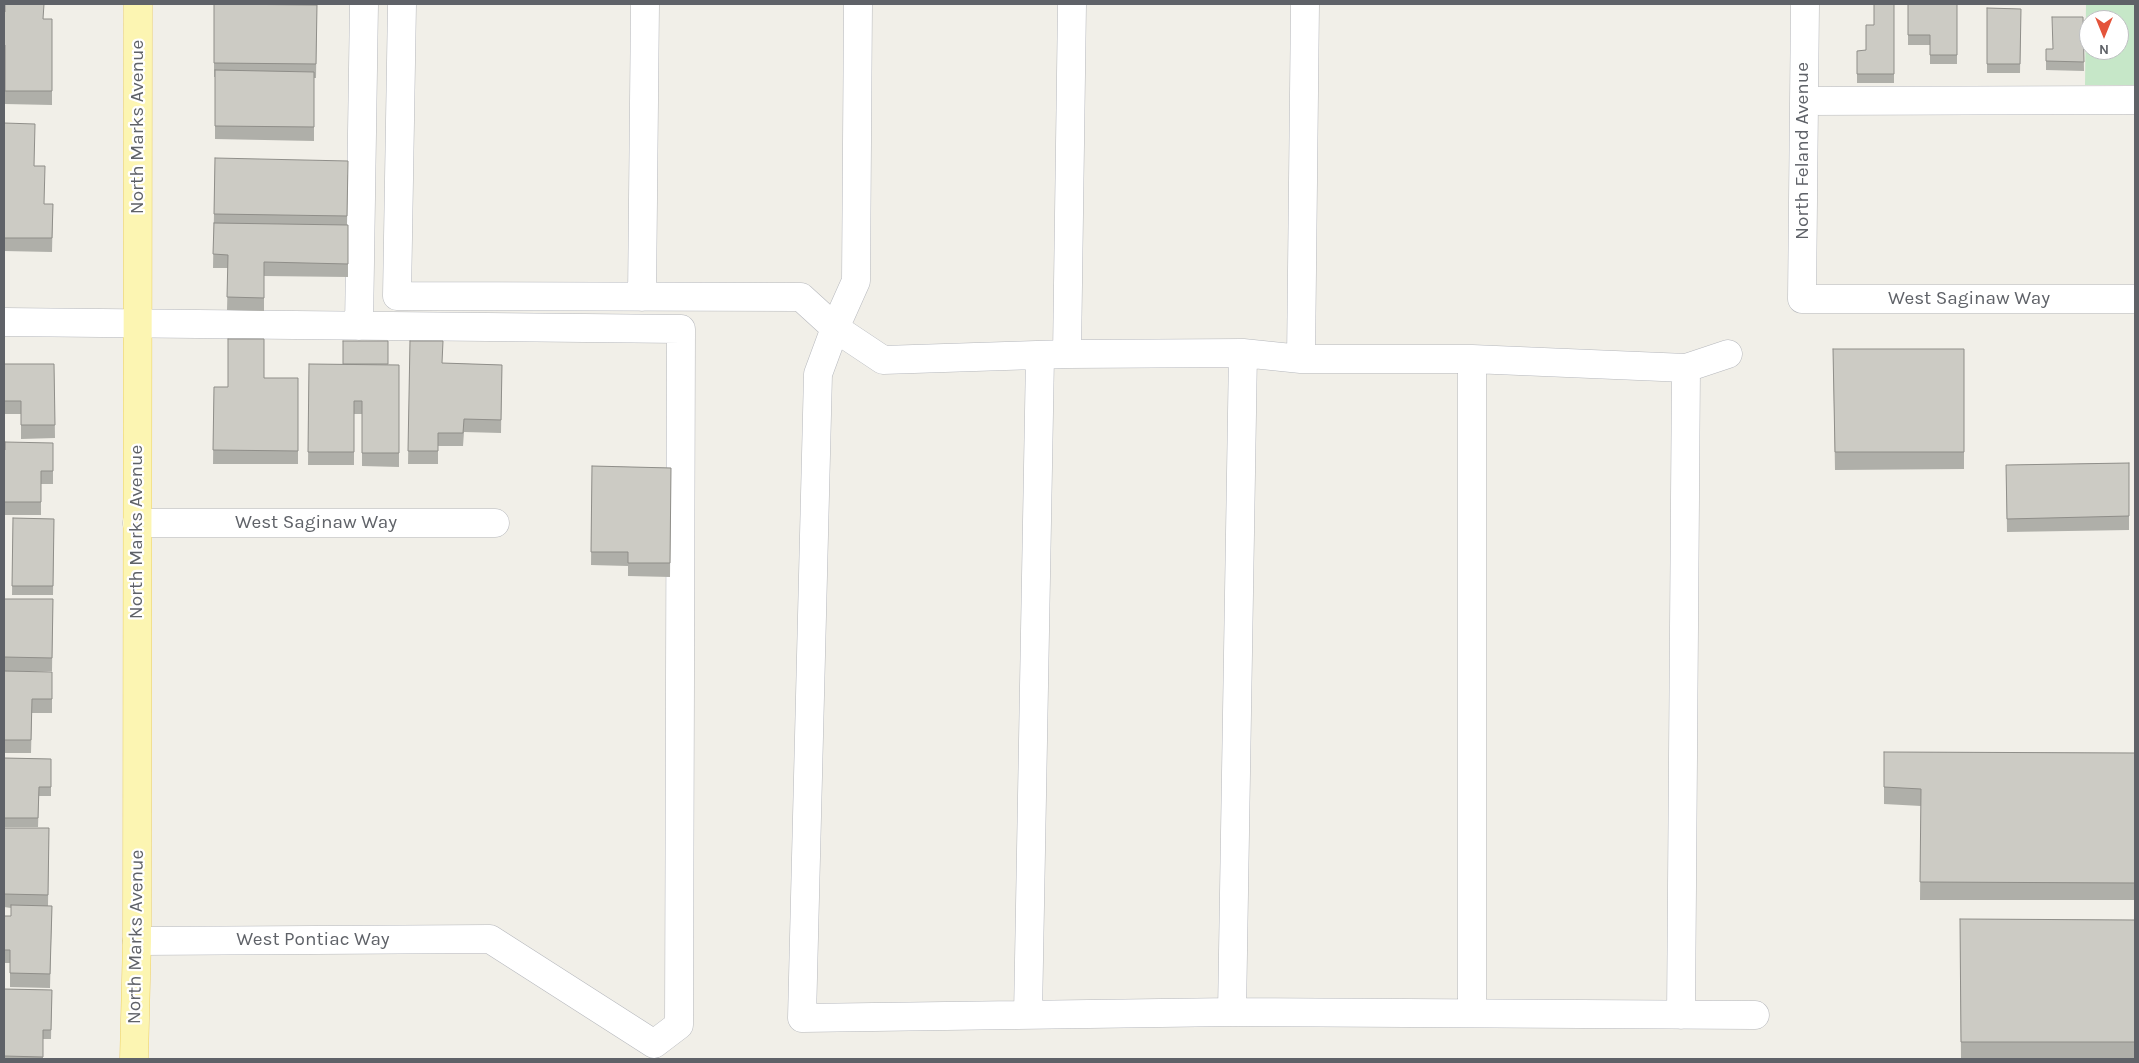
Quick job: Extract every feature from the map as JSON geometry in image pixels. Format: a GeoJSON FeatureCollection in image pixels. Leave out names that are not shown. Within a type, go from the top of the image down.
{"type":"FeatureCollection","features":[{"type":"Feature","properties":{"kind":"main road","name":"North Marks Avenue"},"geometry":{"type":"LineString","coordinates":[[134,1059],[137,941],[138,4]]}},
{"type":"Feature","properties":{"kind":"street"},"geometry":{"type":"LineString","coordinates":[[4,322],[359,326],[364,4]]}},
{"type":"Feature","properties":{"kind":"street"},"geometry":{"type":"LineString","coordinates":[[402,4],[397,296],[801,297],[835,328],[883,360],[1067,354],[1243,353],[1301,359],[1472,359],[1686,368],[1728,354]]}},
{"type":"Feature","properties":{"kind":"street"},"geometry":{"type":"LineString","coordinates":[[642,297],[645,4]]}},
{"type":"Feature","properties":{"kind":"street"},"geometry":{"type":"LineString","coordinates":[[858,4],[856,281],[835,328],[818,374],[802,1018],[1232,1012],[1755,1015]]}},
{"type":"Feature","properties":{"kind":"street"},"geometry":{"type":"LineString","coordinates":[[1067,354],[1072,4]]}},
{"type":"Feature","properties":{"kind":"street"},"geometry":{"type":"LineString","coordinates":[[1301,359],[1305,4]]}},
{"type":"Feature","properties":{"kind":"street","name":"North Feland Avenue"},"geometry":{"type":"LineString","coordinates":[[1802,299],[1805,4]]}},
{"type":"Feature","properties":{"kind":"street"},"geometry":{"type":"LineString","coordinates":[[1804,101],[2135,100]]}},
{"type":"Feature","properties":{"kind":"street","name":"West Saginaw Way"},"geometry":{"type":"LineString","coordinates":[[1802,299],[2135,299]]}},
{"type":"Feature","properties":{"kind":"street","name":"West Pontiac Way"},"geometry":{"type":"LineString","coordinates":[[137,941],[490,939],[654,1044],[679,1025],[681,328],[359,326]]}},
{"type":"Feature","properties":{"kind":"street"},"geometry":{"type":"LineString","coordinates":[[1232,1012],[1243,353]]}},
{"type":"Feature","properties":{"kind":"street"},"geometry":{"type":"LineString","coordinates":[[1028,1015],[1040,356]]}},
{"type":"Feature","properties":{"kind":"street"},"geometry":{"type":"LineString","coordinates":[[1472,359],[1472,1014]]}},
{"type":"Feature","properties":{"kind":"street"},"geometry":{"type":"LineString","coordinates":[[1682,1015],[1686,368]]}},
{"type":"Feature","properties":{"kind":"street","name":"West Saginaw Way"},"geometry":{"type":"LineString","coordinates":[[137,523],[495,523]]}},
{"type":"Feature","properties":{"kind":"green space"},"geometry":{"type":"Polygon","coordinates":[[[2086,4],[2135,4],[2135,85],[2085,85],[2085,60],[2129,60],[2129,10],[2086,10],[2086,4]]]}},
{"type":"Feature","properties":{"kind":"building"},"geometry":{"type":"Polygon","coordinates":[[[5,4],[44,4],[43,19],[52,19],[52,91],[5,91],[5,4]]]}},
{"type":"Feature","properties":{"kind":"building"},"geometry":{"type":"Polygon","coordinates":[[[214,4],[317,5],[316,64],[214,63],[214,4]]]}},
{"type":"Feature","properties":{"kind":"building"},"geometry":{"type":"Polygon","coordinates":[[[1874,4],[1894,4],[1894,74],[1857,74],[1857,51],[1866,50],[1866,25],[1874,25],[1874,4]]]}},
{"type":"Feature","properties":{"kind":"building"},"geometry":{"type":"Polygon","coordinates":[[[1908,4],[1957,4],[1957,55],[1930,55],[1930,35],[1908,35],[1908,4]]]}},
{"type":"Feature","properties":{"kind":"building"},"geometry":{"type":"Polygon","coordinates":[[[1987,8],[2021,9],[2020,64],[1987,64],[1987,8]]]}},
{"type":"Feature","properties":{"kind":"building"},"geometry":{"type":"Polygon","coordinates":[[[2052,17],[2079,17],[2079,60],[2084,60],[2084,62],[2046,61],[2046,49],[2053,49],[2052,17]]]}},
{"type":"Feature","properties":{"kind":"building"},"geometry":{"type":"Polygon","coordinates":[[[215,70],[314,72],[314,127],[215,126],[215,70]]]}},
{"type":"Feature","properties":{"kind":"building"},"geometry":{"type":"Polygon","coordinates":[[[4,123],[35,124],[34,166],[45,166],[44,204],[53,204],[52,238],[4,238],[4,123]]]}},
{"type":"Feature","properties":{"kind":"building"},"geometry":{"type":"Polygon","coordinates":[[[215,158],[348,161],[347,216],[214,214],[215,158]]]}},
{"type":"Feature","properties":{"kind":"building"},"geometry":{"type":"Polygon","coordinates":[[[214,223],[348,225],[348,264],[264,262],[264,298],[227,297],[228,255],[213,254],[214,223]]]}},
{"type":"Feature","properties":{"kind":"building"},"geometry":{"type":"Polygon","coordinates":[[[228,339],[264,339],[264,378],[298,378],[298,451],[213,450],[214,387],[228,387],[228,339]]]}},
{"type":"Feature","properties":{"kind":"building"},"geometry":{"type":"Polygon","coordinates":[[[343,341],[388,341],[388,364],[343,364],[343,341]]]}},
{"type":"Feature","properties":{"kind":"building"},"geometry":{"type":"Polygon","coordinates":[[[410,341],[443,341],[442,363],[502,365],[501,420],[464,419],[463,433],[438,433],[438,451],[408,451],[410,341]]]}},
{"type":"Feature","properties":{"kind":"building"},"geometry":{"type":"Polygon","coordinates":[[[1833,349],[1964,349],[1964,452],[1835,452],[1833,349]]]}},
{"type":"Feature","properties":{"kind":"building"},"geometry":{"type":"Polygon","coordinates":[[[4,364],[54,364],[55,425],[21,425],[21,401],[4,401],[4,364]]]}},
{"type":"Feature","properties":{"kind":"building"},"geometry":{"type":"Polygon","coordinates":[[[309,364],[399,365],[399,453],[362,453],[362,401],[354,401],[354,452],[308,452],[309,364]]]}},
{"type":"Feature","properties":{"kind":"building"},"geometry":{"type":"Polygon","coordinates":[[[5,442],[53,443],[53,471],[41,471],[41,502],[4,502],[5,442]]]}},
{"type":"Feature","properties":{"kind":"building"},"geometry":{"type":"Polygon","coordinates":[[[2129,463],[2129,516],[2007,519],[2006,465],[2129,463]]]}},
{"type":"Feature","properties":{"kind":"building"},"geometry":{"type":"Polygon","coordinates":[[[592,466],[671,468],[670,563],[628,563],[628,552],[591,552],[592,466]]]}},
{"type":"Feature","properties":{"kind":"building"},"geometry":{"type":"Polygon","coordinates":[[[13,518],[54,519],[53,586],[12,586],[13,518]]]}},
{"type":"Feature","properties":{"kind":"building"},"geometry":{"type":"Polygon","coordinates":[[[4,599],[53,599],[52,658],[4,657],[4,599]]]}},
{"type":"Feature","properties":{"kind":"building"},"geometry":{"type":"Polygon","coordinates":[[[4,671],[52,672],[52,699],[32,699],[31,740],[4,740],[4,671]]]}},
{"type":"Feature","properties":{"kind":"building"},"geometry":{"type":"Polygon","coordinates":[[[1884,752],[2135,753],[2135,883],[1920,882],[1921,789],[1884,787],[1884,752]]]}},
{"type":"Feature","properties":{"kind":"building"},"geometry":{"type":"Polygon","coordinates":[[[4,758],[51,759],[51,787],[39,787],[38,818],[4,818],[4,758]]]}},
{"type":"Feature","properties":{"kind":"building"},"geometry":{"type":"Polygon","coordinates":[[[4,828],[49,828],[48,895],[4,894],[4,828]]]}},
{"type":"Feature","properties":{"kind":"building"},"geometry":{"type":"Polygon","coordinates":[[[11,905],[52,906],[50,974],[10,973],[10,950],[4,950],[4,916],[11,916],[11,905]]]}},
{"type":"Feature","properties":{"kind":"building"},"geometry":{"type":"Polygon","coordinates":[[[1960,919],[2135,920],[2135,1042],[1961,1042],[1960,919]]]}},
{"type":"Feature","properties":{"kind":"building"},"geometry":{"type":"Polygon","coordinates":[[[4,989],[52,990],[51,1030],[43,1030],[43,1057],[4,1056],[4,989]]]}}]}
